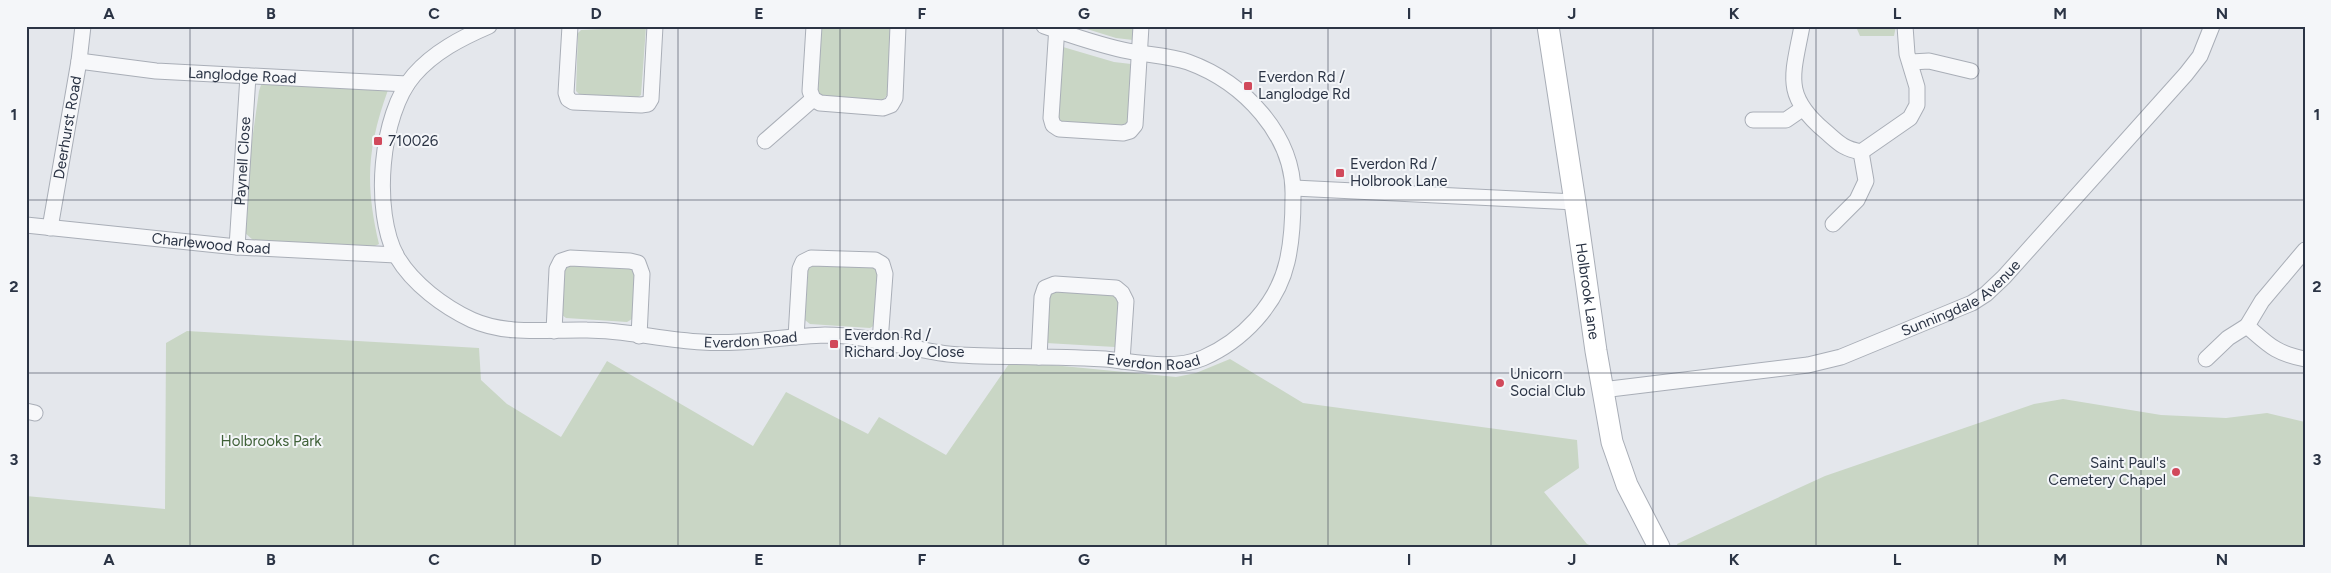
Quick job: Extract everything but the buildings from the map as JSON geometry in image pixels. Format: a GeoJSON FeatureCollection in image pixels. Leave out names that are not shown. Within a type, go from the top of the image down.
{"type":"FeatureCollection","features":[{"type":"Feature","properties":{"kind":"street","name":"Deerhurst Road"},"geometry":{"type":"LineString","coordinates":[[50,228],[79,61],[82,26]]}},
{"type":"Feature","properties":{"kind":"street","name":"Everdon Road"},"geometry":{"type":"LineString","coordinates":[[489,26],[461,38],[444,49],[415,74],[407,84],[398,98],[391,116],[385,144],[382,184],[386,218],[396,255],[417,283],[447,306],[476,321],[515,330],[586,330],[703,343],[827,335],[947,354],[991,357],[1039,356],[1166,365],[1189,363],[1206,357],[1247,329],[1266,308],[1278,288],[1287,263],[1293,216],[1294,188],[1289,163],[1280,138],[1251,101],[1210,73],[1185,61],[1139,54],[1088,42],[1052,28]]}},
{"type":"Feature","properties":{"kind":"street"},"geometry":{"type":"LineString","coordinates":[[570,26],[566,93],[568,99],[573,102],[641,106],[648,104],[651,99],[656,26]]}},
{"type":"Feature","properties":{"kind":"street"},"geometry":{"type":"LineString","coordinates":[[814,26],[810,91],[812,99],[820,103],[883,108],[891,105],[895,98],[898,26]]}},
{"type":"Feature","properties":{"kind":"street"},"geometry":{"type":"LineString","coordinates":[[1052,28],[1051,118],[1053,125],[1058,129],[1123,133],[1130,131],[1135,124],[1141,26]]}},
{"type":"Feature","properties":{"kind":"street","name":"Holbrook Lane"},"geometry":{"type":"LineString","coordinates":[[1548,26],[1576,202],[1602,390],[1612,442],[1627,485],[1659,547]]}},
{"type":"Feature","properties":{"kind":"street"},"geometry":{"type":"LineString","coordinates":[[1802,26],[1793,76],[1793,88],[1802,109],[1808,117],[1845,148],[1861,152],[1910,118],[1917,104],[1917,87],[1911,62],[1907,54],[1905,26]]}},
{"type":"Feature","properties":{"kind":"street","name":"Sunningdale Avenue"},"geometry":{"type":"LineString","coordinates":[[1602,390],[1823,362],[1862,350],[1981,298],[2004,278],[2186,74],[2200,56],[2212,26]]}},
{"type":"Feature","properties":{"kind":"street","name":"Langlodge Road"},"geometry":{"type":"LineString","coordinates":[[79,61],[156,71],[407,84]]}},
{"type":"Feature","properties":{"kind":"street"},"geometry":{"type":"LineString","coordinates":[[1911,62],[1929,61],[1971,71]]}},
{"type":"Feature","properties":{"kind":"street","name":"Paynell Close"},"geometry":{"type":"LineString","coordinates":[[237,247],[248,76]]}},
{"type":"Feature","properties":{"kind":"street"},"geometry":{"type":"LineString","coordinates":[[765,141],[812,99]]}},
{"type":"Feature","properties":{"kind":"street"},"geometry":{"type":"LineString","coordinates":[[1753,120],[1786,120],[1802,109]]}},
{"type":"Feature","properties":{"kind":"street"},"geometry":{"type":"LineString","coordinates":[[1833,224],[1857,200],[1866,180],[1861,152]]}},
{"type":"Feature","properties":{"kind":"street"},"geometry":{"type":"LineString","coordinates":[[1294,188],[1576,202]]}},
{"type":"Feature","properties":{"kind":"street","name":"Charlewood Road"},"geometry":{"type":"LineString","coordinates":[[26,225],[237,247],[396,255]]}},
{"type":"Feature","properties":{"kind":"street"},"geometry":{"type":"LineString","coordinates":[[2206,359],[2228,338],[2247,326],[2262,301],[2305,250]]}},
{"type":"Feature","properties":{"kind":"street"},"geometry":{"type":"LineString","coordinates":[[554,331],[557,269],[561,260],[570,258],[630,261],[638,263],[642,274],[639,336]]}},
{"type":"Feature","properties":{"kind":"street"},"geometry":{"type":"LineString","coordinates":[[796,337],[800,269],[803,262],[811,258],[875,260],[882,264],[885,274],[880,342]]}},
{"type":"Feature","properties":{"kind":"street"},"geometry":{"type":"LineString","coordinates":[[1039,356],[1042,297],[1046,288],[1055,284],[1116,288],[1122,293],[1126,301],[1122,361]]}},
{"type":"Feature","properties":{"kind":"street"},"geometry":{"type":"LineString","coordinates":[[2247,326],[2268,346],[2284,355],[2305,359]]}},
{"type":"Feature","properties":{"kind":"green space"},"geometry":{"type":"Polygon","coordinates":[[[821,26],[891,26],[887,95],[883,100],[822,96],[818,92],[821,26]]]}},
{"type":"Feature","properties":{"kind":"green space"},"geometry":{"type":"Polygon","coordinates":[[[1077,26],[1134,26],[1133,40],[1116,38],[1077,26]]]}},
{"type":"Feature","properties":{"kind":"green space"},"geometry":{"type":"Polygon","coordinates":[[[1852,26],[1896,26],[1894,36],[1860,36],[1857,29],[1852,26]]]}},
{"type":"Feature","properties":{"kind":"green space"},"geometry":{"type":"Polygon","coordinates":[[[646,27],[641,95],[635,99],[579,94],[576,91],[578,33],[581,30],[646,27]]]}},
{"type":"Feature","properties":{"kind":"green space"},"geometry":{"type":"Polygon","coordinates":[[[1063,47],[1114,62],[1131,64],[1128,123],[1123,127],[1062,122],[1058,118],[1063,47]]]}},
{"type":"Feature","properties":{"kind":"green space"},"geometry":{"type":"Polygon","coordinates":[[[268,83],[388,90],[376,130],[370,167],[372,203],[379,244],[373,247],[253,240],[245,233],[249,162],[259,91],[261,85],[268,83]]]}},
{"type":"Feature","properties":{"kind":"green space"},"geometry":{"type":"Polygon","coordinates":[[[813,264],[875,268],[878,272],[875,325],[870,328],[810,324],[805,320],[808,269],[813,264]]]}},
{"type":"Feature","properties":{"kind":"green space"},"geometry":{"type":"Polygon","coordinates":[[[570,265],[630,268],[635,274],[632,319],[627,322],[566,318],[562,315],[565,269],[570,265]]]}},
{"type":"Feature","properties":{"kind":"green space"},"geometry":{"type":"Polygon","coordinates":[[[1054,291],[1115,295],[1119,299],[1115,347],[1046,343],[1048,295],[1054,291]]]}},
{"type":"Feature","properties":{"kind":"green space","name":"Holbrooks Park"},"geometry":{"type":"Polygon","coordinates":[[[187,331],[479,348],[481,380],[507,404],[561,437],[607,361],[753,446],[786,392],[868,434],[879,417],[946,455],[1011,361],[1176,377],[1196,373],[1230,359],[1303,403],[1577,440],[1579,468],[1544,492],[1587,544],[1594,547],[26,547],[26,496],[165,509],[166,343],[187,331]]]}},
{"type":"Feature","properties":{"kind":"green space"},"geometry":{"type":"Polygon","coordinates":[[[2063,399],[2161,415],[2226,418],[2267,413],[2305,422],[2305,547],[1678,547],[1677,544],[1825,476],[2034,404],[2063,399]]]}},
{"type":"Feature","properties":{"kind":"place","name":"Everdon Rd / Langlodge Rd"},"geometry":{"type":"Point","coordinates":[1248,86]}},
{"type":"Feature","properties":{"kind":"place","name":"710026"},"geometry":{"type":"Point","coordinates":[378,141]}},
{"type":"Feature","properties":{"kind":"place","name":"Everdon Rd / Holbrook Lane"},"geometry":{"type":"Point","coordinates":[1340,173]}},
{"type":"Feature","properties":{"kind":"place","name":"Everdon Rd / Richard Joy Close"},"geometry":{"type":"Point","coordinates":[834,344]}},
{"type":"Feature","properties":{"kind":"place","name":"Unicorn Social Club"},"geometry":{"type":"Point","coordinates":[1500,383]}},
{"type":"Feature","properties":{"kind":"place","name":"Saint Paul's Cemetery Chapel"},"geometry":{"type":"Point","coordinates":[2176,472]}}]}
